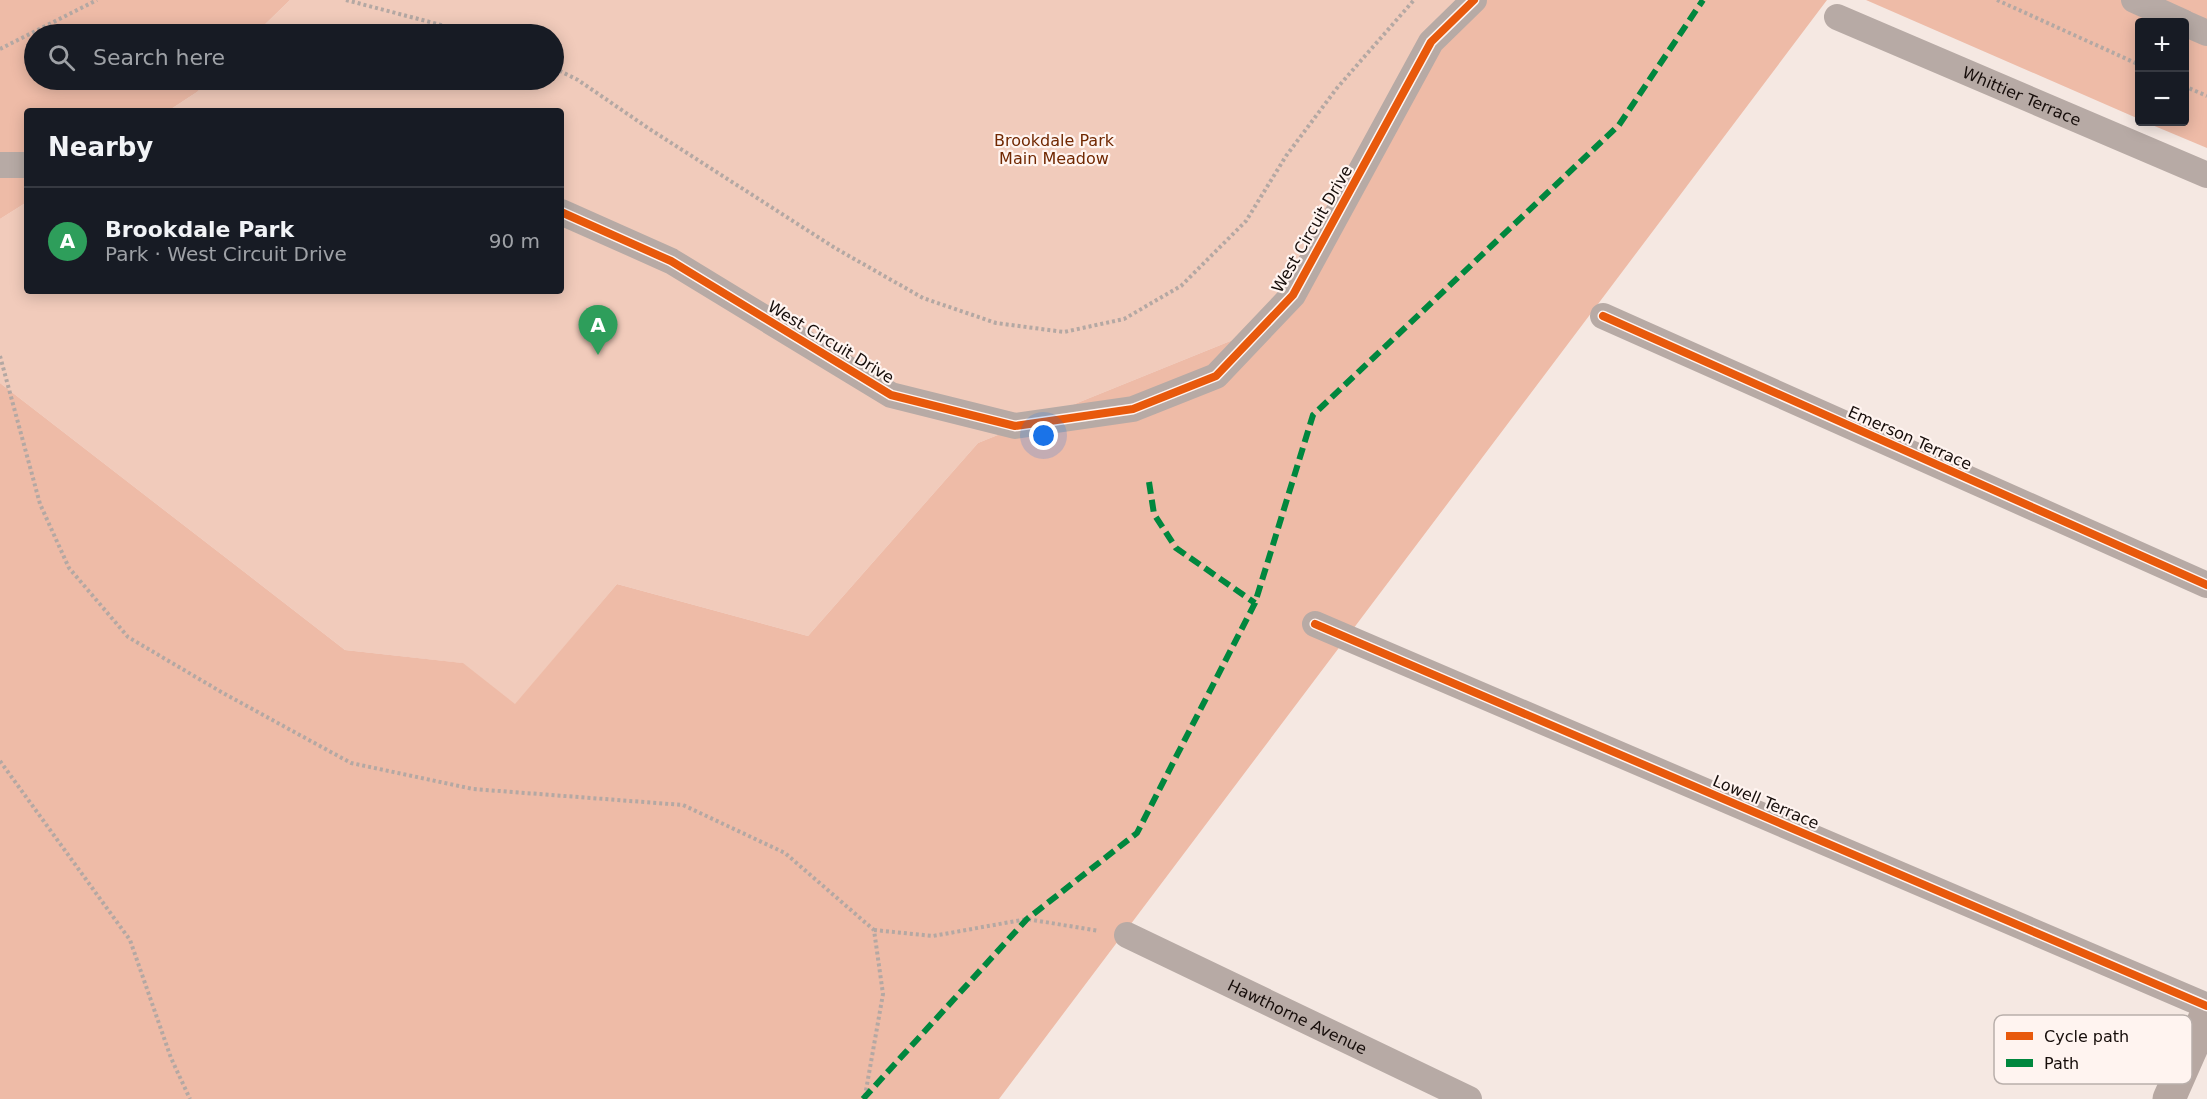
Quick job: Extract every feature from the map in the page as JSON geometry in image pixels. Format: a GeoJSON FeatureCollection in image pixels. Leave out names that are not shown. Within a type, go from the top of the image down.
{"type":"FeatureCollection","features":[{"type":"Feature","properties":{"kind":"main road"},"geometry":{"type":"LineString","coordinates":[[2192,1047],[2207,1013]]}},
{"type":"Feature","properties":{"kind":"main road"},"geometry":{"type":"LineString","coordinates":[[2169,1099],[2176,1084]]}},
{"type":"Feature","properties":{"kind":"street","name":"West Circuit Drive"},"geometry":{"type":"LineString","coordinates":[[564,213],[671,261],[891,395],[1015,426],[1133,409],[1216,376],[1293,296],[1431,42],[1474,0]]}},
{"type":"Feature","properties":{"kind":"street"},"geometry":{"type":"LineString","coordinates":[[2134,0],[2173,18]]}},
{"type":"Feature","properties":{"kind":"street","name":"Whittier Terrace"},"geometry":{"type":"LineString","coordinates":[[1837,17],[2207,175]]}},
{"type":"Feature","properties":{"kind":"street"},"geometry":{"type":"LineString","coordinates":[[2189,25],[2207,33]]}},
{"type":"Feature","properties":{"kind":"street"},"geometry":{"type":"LineString","coordinates":[[0,165],[24,165]]}},
{"type":"Feature","properties":{"kind":"street","name":"Emerson Terrace"},"geometry":{"type":"LineString","coordinates":[[1603,316],[2207,585]]}},
{"type":"Feature","properties":{"kind":"street","name":"Lowell Terrace"},"geometry":{"type":"LineString","coordinates":[[1315,624],[2207,1005]]}},
{"type":"Feature","properties":{"kind":"street","name":"Hawthorne Avenue"},"geometry":{"type":"LineString","coordinates":[[1127,935],[1469,1099]]}},
{"type":"Feature","properties":{"kind":"path"},"geometry":{"type":"LineString","coordinates":[[49,24],[97,0]]}},
{"type":"Feature","properties":{"kind":"path"},"geometry":{"type":"LineString","coordinates":[[345,0],[437,24]]}},
{"type":"Feature","properties":{"kind":"path"},"geometry":{"type":"LineString","coordinates":[[564,73],[836,248],[923,298],[996,323],[1064,332],[1124,319],[1181,286],[1246,221],[1286,156],[1331,97],[1414,0]]}},
{"type":"Feature","properties":{"kind":"path"},"geometry":{"type":"LineString","coordinates":[[1997,0],[2135,63]]}},
{"type":"Feature","properties":{"kind":"path"},"geometry":{"type":"LineString","coordinates":[[0,49],[24,37]]}},
{"type":"Feature","properties":{"kind":"path"},"geometry":{"type":"LineString","coordinates":[[2189,88],[2207,96]]}},
{"type":"Feature","properties":{"kind":"path"},"geometry":{"type":"LineString","coordinates":[[0,356],[40,504],[69,568],[128,637],[223,693],[351,762],[473,789],[683,805],[785,853],[874,930],[933,936],[1027,919],[1127,935]]}},
{"type":"Feature","properties":{"kind":"path"},"geometry":{"type":"LineString","coordinates":[[0,761],[130,940],[171,1058],[189,1099]]}},
{"type":"Feature","properties":{"kind":"path"},"geometry":{"type":"LineString","coordinates":[[865,1096],[883,994],[874,930]]}},
{"type":"Feature","properties":{"kind":"green space","name":"Brookdale Park Main Meadow"},"geometry":{"type":"Polygon","coordinates":[[[290,0],[1469,0],[1265,327],[978,443],[808,636],[617,584],[515,705],[462,663],[345,650],[0,383],[0,219],[24,204],[24,294],[564,294],[564,108],[173,108],[199,90],[564,90],[564,24],[265,24],[290,0]]]}},
{"type":"Feature","properties":{"kind":"shaded area"},"geometry":{"type":"Polygon","coordinates":[[[0,0],[290,0],[265,24],[24,24],[24,90],[199,90],[173,108],[24,108],[24,204],[0,219],[0,0]]]}},
{"type":"Feature","properties":{"kind":"shaded area"},"geometry":{"type":"Polygon","coordinates":[[[1469,0],[1827,0],[999,1099],[0,1099],[0,383],[345,650],[463,663],[515,704],[617,584],[808,636],[978,443],[1265,327],[1469,0]]]}},
{"type":"Feature","properties":{"kind":"shaded area"},"geometry":{"type":"Polygon","coordinates":[[[1866,0],[2207,0],[2207,148],[2155,126],[2189,126],[2189,18],[2135,18],[2135,117],[1866,0]]]}},
{"type":"Feature","properties":{"kind":"marked path"},"geometry":{"type":"LineString","coordinates":[[863,1099],[1027,919],[1137,833],[1255,603],[1313,415],[1619,125],[1703,0]]}},
{"type":"Feature","properties":{"kind":"marked path"},"geometry":{"type":"LineString","coordinates":[[1149,482],[1154,514],[1176,548],[1255,603]]}},
{"type":"Feature","properties":{"kind":"cycle path"},"geometry":{"type":"LineString","coordinates":[[564,213],[671,261],[891,395],[1015,426],[1133,409],[1216,376],[1293,295],[1431,42],[1474,0]]}},
{"type":"Feature","properties":{"kind":"cycle path"},"geometry":{"type":"LineString","coordinates":[[1603,316],[2207,585]]}},
{"type":"Feature","properties":{"kind":"cycle path"},"geometry":{"type":"LineString","coordinates":[[1315,624],[2207,1006]]}},
{"type":"Feature","properties":{"kind":"place","name":"Brookdale Park"},"geometry":{"type":"Point","coordinates":[598,355]}}]}
